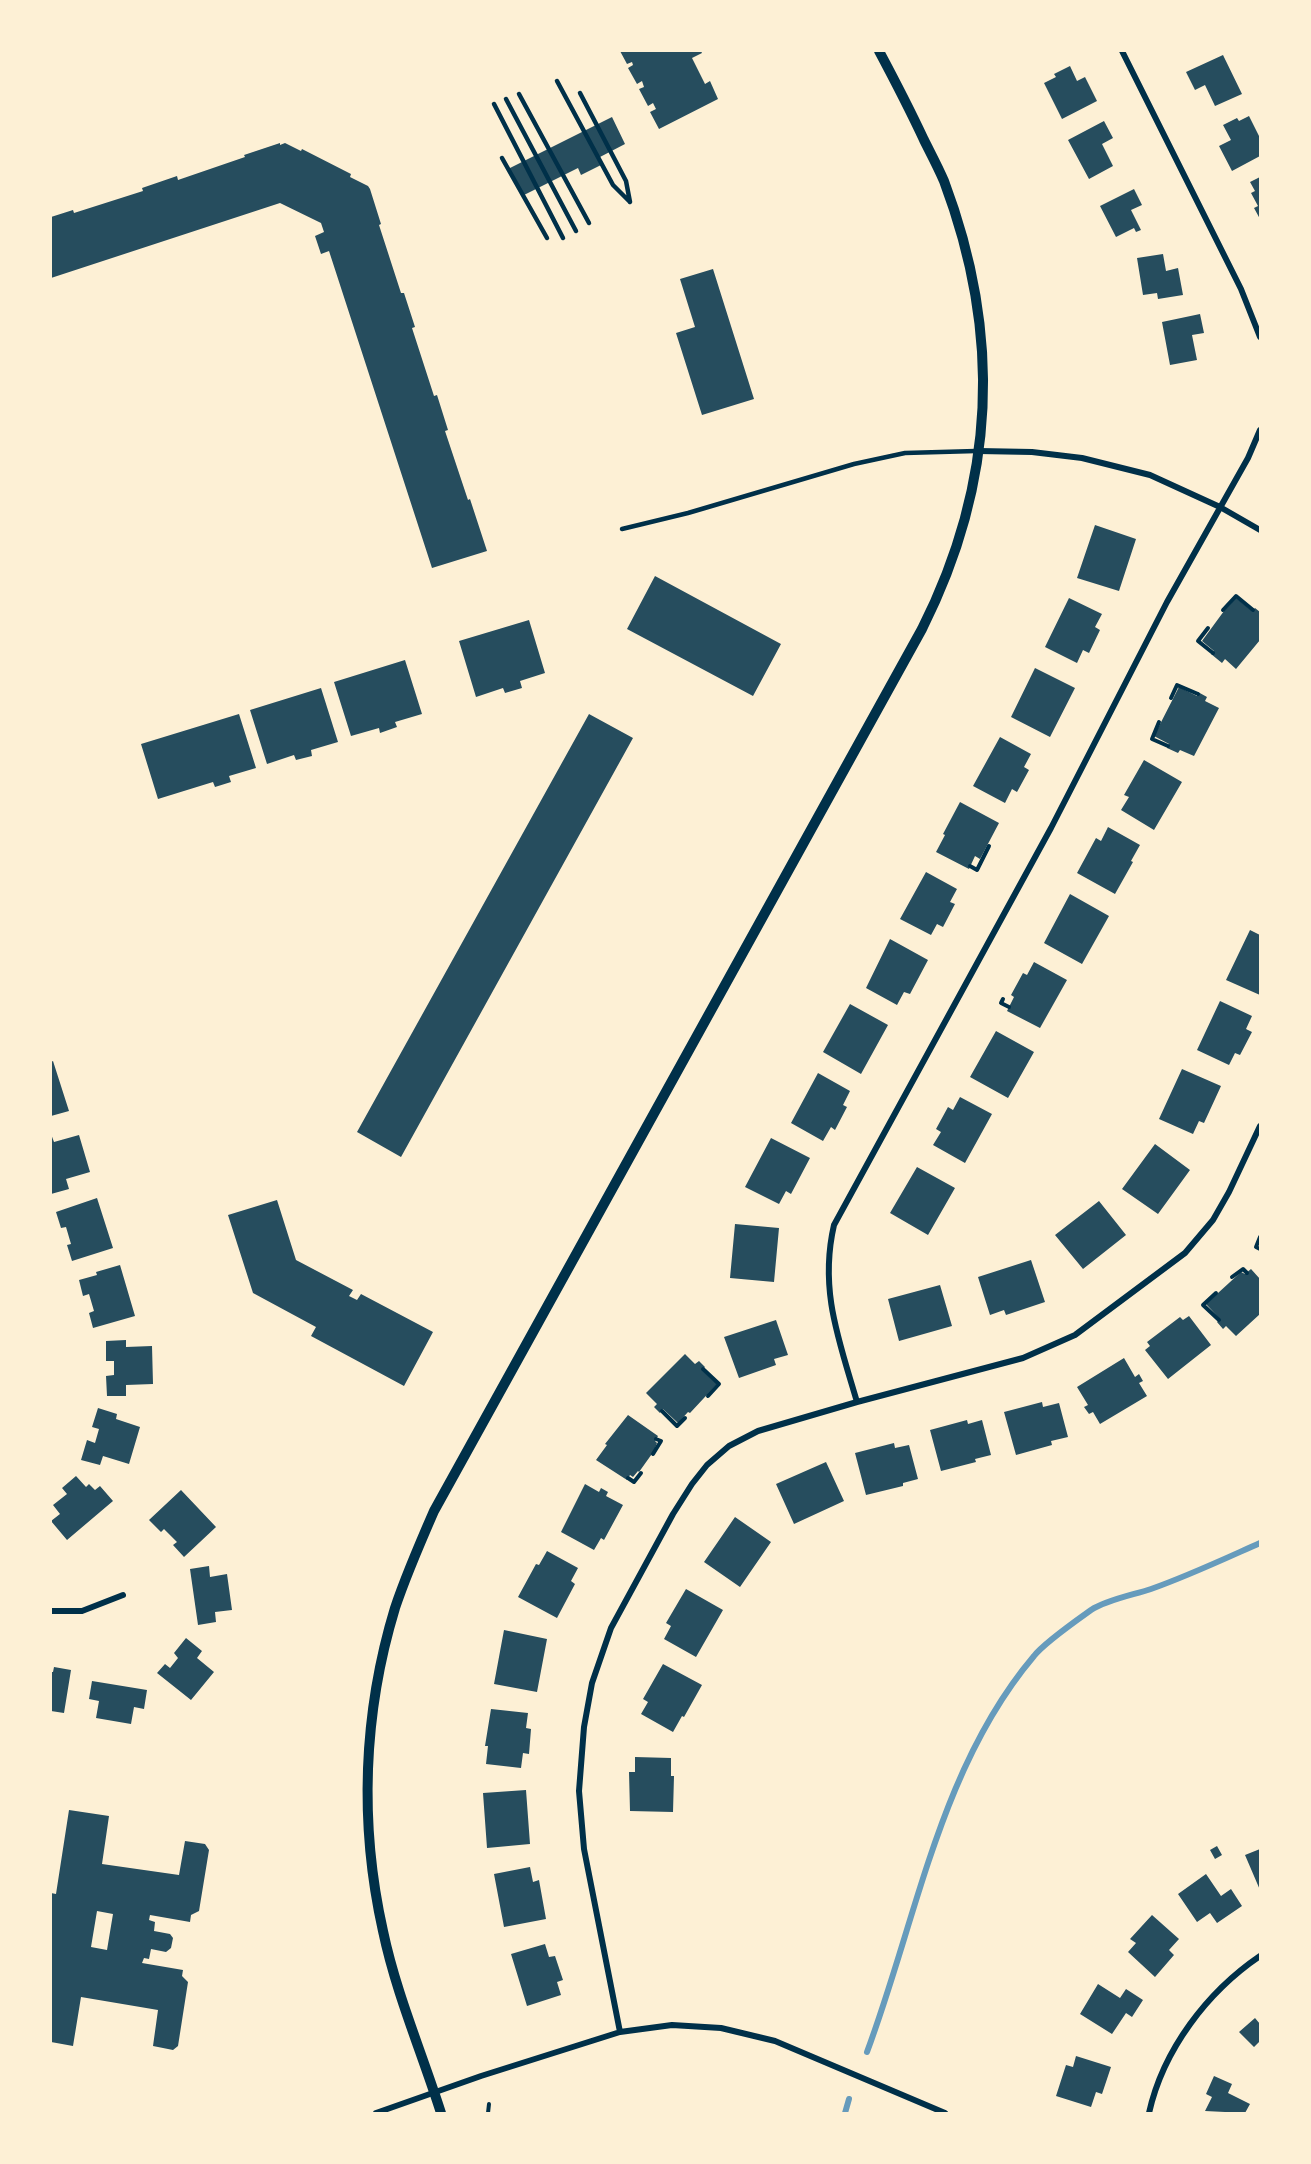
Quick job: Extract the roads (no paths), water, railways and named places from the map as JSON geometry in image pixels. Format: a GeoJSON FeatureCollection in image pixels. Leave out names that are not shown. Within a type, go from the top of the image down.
{"type":"FeatureCollection","features":[{"type":"Feature","properties":{"kind":"street"},"geometry":{"type":"LineString","coordinates":[[441,2113],[383,1934],[368,1842],[368,1754],[372,1715],[395,1608],[434,1511],[927,619],[954,557],[974,484],[979,451],[984,364],[977,298],[944,180],[879,51]]}},
{"type":"Feature","properties":{"kind":"street"},"geometry":{"type":"LineString","coordinates":[[1122,51],[1241,289],[1260,337]]}},
{"type":"Feature","properties":{"kind":"street"},"geometry":{"type":"LineString","coordinates":[[857,1402],[830,1305],[828,1256],[834,1225],[1046,838],[1167,602],[1248,458],[1260,430]]}},
{"type":"Feature","properties":{"kind":"street"},"geometry":{"type":"LineString","coordinates":[[979,451],[1032,452],[1082,458],[1150,475],[1220,507],[1260,530]]}},
{"type":"Feature","properties":{"kind":"street"},"geometry":{"type":"LineString","coordinates":[[620,2032],[584,1849],[579,1791],[584,1727],[592,1683],[611,1628],[673,1514],[692,1484],[707,1465],[729,1446],[758,1431],[1023,1358],[1075,1335],[1185,1253],[1213,1220],[1260,1126]]}},
{"type":"Feature","properties":{"kind":"street"},"geometry":{"type":"LineString","coordinates":[[51,1611],[82,1611],[123,1595]]}},
{"type":"Feature","properties":{"kind":"street"},"geometry":{"type":"LineString","coordinates":[[1149,2113],[1168,2062],[1184,2032],[1217,1991],[1260,1956]]}},
{"type":"Feature","properties":{"kind":"street"},"geometry":{"type":"LineString","coordinates":[[376,2113],[620,2032],[672,2025],[721,2028],[775,2042],[945,2113]]}},
{"type":"Feature","properties":{"kind":"lane"},"geometry":{"type":"LineString","coordinates":[[557,81],[613,185],[630,202],[626,181],[580,93]]}},
{"type":"Feature","properties":{"kind":"lane"},"geometry":{"type":"LineString","coordinates":[[519,94],[589,224]]}},
{"type":"Feature","properties":{"kind":"lane"},"geometry":{"type":"LineString","coordinates":[[506,99],[576,231]]}},
{"type":"Feature","properties":{"kind":"lane"},"geometry":{"type":"LineString","coordinates":[[494,104],[563,238]]}},
{"type":"Feature","properties":{"kind":"lane"},"geometry":{"type":"LineString","coordinates":[[502,158],[547,238]]}},
{"type":"Feature","properties":{"kind":"lane"},"geometry":{"type":"LineString","coordinates":[[622,529],[688,513],[854,464],[905,453],[979,451]]}},
{"type":"Feature","properties":{"kind":"waterway"},"geometry":{"type":"LineString","coordinates":[[867,2052],[934,1845],[953,1795],[975,1746],[1002,1699],[1034,1656],[1061,1632],[1097,1606],[1165,1584],[1260,1543]]}},
{"type":"Feature","properties":{"kind":"waterway"},"geometry":{"type":"LineString","coordinates":[[845,2113],[849,2099]]}}]}
